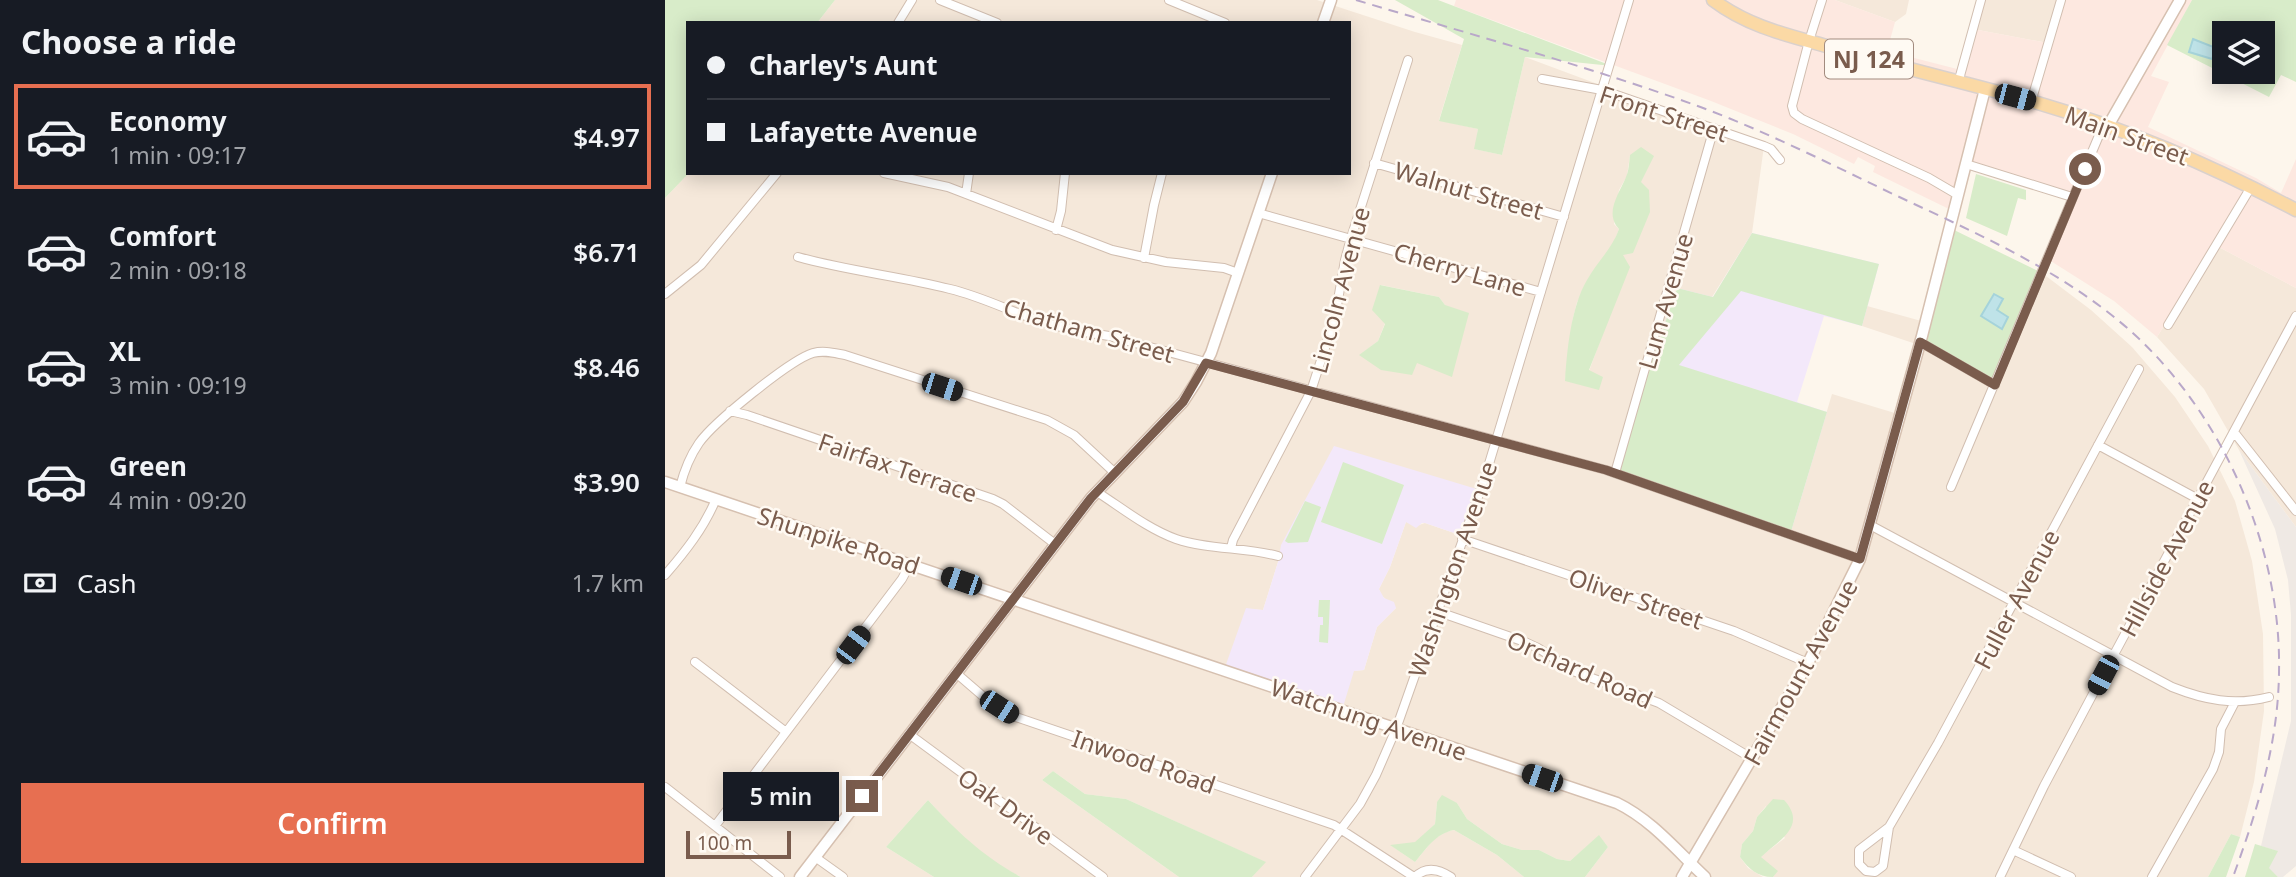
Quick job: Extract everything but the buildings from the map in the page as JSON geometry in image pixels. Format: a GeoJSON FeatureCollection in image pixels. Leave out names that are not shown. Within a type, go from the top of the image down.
{"type":"FeatureCollection","features":[{"type":"Feature","properties":{"kind":"main road"},"geometry":{"type":"LineString","coordinates":[[1324,21],[1331,0]]}},
{"type":"Feature","properties":{"kind":"main road","name":"Main Street"},"geometry":{"type":"LineString","coordinates":[[1713,0],[1742,20],[2108,126],[2182,154],[2296,210]]}},
{"type":"Feature","properties":{"kind":"main road"},"geometry":{"type":"LineString","coordinates":[[2108,126],[2180,0]]}},
{"type":"Feature","properties":{"kind":"main road","name":"Fairmount Avenue"},"geometry":{"type":"LineString","coordinates":[[1682,877],[1808,663],[1860,559],[1920,342],[1985,89]]}},
{"type":"Feature","properties":{"kind":"main road"},"geometry":{"type":"LineString","coordinates":[[800,877],[1055,544],[1097,492],[1183,402],[1206,363],[1271,175]]}},
{"type":"Feature","properties":{"kind":"main road","name":"Shunpike Road"},"geometry":{"type":"LineString","coordinates":[[665,482],[1013,598]]}},
{"type":"Feature","properties":{"kind":"main road","name":"Watchung Avenue"},"geometry":{"type":"LineString","coordinates":[[1013,598],[1617,803],[1640,816],[1705,877]]}},
{"type":"Feature","properties":{"kind":"street"},"geometry":{"type":"LineString","coordinates":[[899,21],[912,0]]}},
{"type":"Feature","properties":{"kind":"street"},"geometry":{"type":"LineString","coordinates":[[940,0],[992,21]]}},
{"type":"Feature","properties":{"kind":"street"},"geometry":{"type":"LineString","coordinates":[[1169,0],[1220,21]]}},
{"type":"Feature","properties":{"kind":"street","name":"Washington Avenue"},"geometry":{"type":"LineString","coordinates":[[1305,877],[1342,830],[1376,775],[1396,729],[1439,612],[1496,440],[1629,0]]}},
{"type":"Feature","properties":{"kind":"street"},"geometry":{"type":"LineString","coordinates":[[1822,0],[1792,106],[1794,113],[1802,120],[1929,178],[1958,195]]}},
{"type":"Feature","properties":{"kind":"street"},"geometry":{"type":"LineString","coordinates":[[1958,83],[1981,0]]}},
{"type":"Feature","properties":{"kind":"street"},"geometry":{"type":"LineString","coordinates":[[2031,102],[2061,0]]}},
{"type":"Feature","properties":{"kind":"street","name":"Lincoln Avenue"},"geometry":{"type":"LineString","coordinates":[[1231,548],[1311,391],[1335,317],[1351,238],[1408,60]]}},
{"type":"Feature","properties":{"kind":"street","name":"Front Street"},"geometry":{"type":"LineString","coordinates":[[1542,79],[1602,90],[1714,128],[1771,149],[1780,160]]}},
{"type":"Feature","properties":{"kind":"street"},"geometry":{"type":"LineString","coordinates":[[1951,486],[2100,133],[2108,126]]}},
{"type":"Feature","properties":{"kind":"street","name":"Lum Avenue"},"geometry":{"type":"LineString","coordinates":[[1615,473],[1714,128]]}},
{"type":"Feature","properties":{"kind":"street","name":"Walnut Street"},"geometry":{"type":"LineString","coordinates":[[1374,163],[1564,216]]}},
{"type":"Feature","properties":{"kind":"street"},"geometry":{"type":"LineString","coordinates":[[1966,164],[2073,197]]}},
{"type":"Feature","properties":{"kind":"street"},"geometry":{"type":"LineString","coordinates":[[665,294],[701,265],[775,175]]}},
{"type":"Feature","properties":{"kind":"street"},"geometry":{"type":"LineString","coordinates":[[894,175],[966,194],[1112,250],[1166,262],[1224,268],[1238,273]]}},
{"type":"Feature","properties":{"kind":"street"},"geometry":{"type":"LineString","coordinates":[[966,194],[969,175]]}},
{"type":"Feature","properties":{"kind":"street"},"geometry":{"type":"LineString","coordinates":[[1056,230],[1065,175]]}},
{"type":"Feature","properties":{"kind":"street"},"geometry":{"type":"LineString","coordinates":[[1144,258],[1161,175]]}},
{"type":"Feature","properties":{"kind":"street"},"geometry":{"type":"LineString","coordinates":[[2168,325],[2251,187]]}},
{"type":"Feature","properties":{"kind":"street","name":"Cherry Lane"},"geometry":{"type":"LineString","coordinates":[[1258,213],[1541,292]]}},
{"type":"Feature","properties":{"kind":"street","name":"Chatham Street"},"geometry":{"type":"LineString","coordinates":[[798,257],[845,270],[892,276],[951,289],[1030,318],[1615,473],[1860,559]]}},
{"type":"Feature","properties":{"kind":"street","name":"Hillside Avenue"},"geometry":{"type":"LineString","coordinates":[[2000,877],[2113,656],[2296,316]]}},
{"type":"Feature","properties":{"kind":"street"},"geometry":{"type":"LineString","coordinates":[[1920,342],[1995,385]]}},
{"type":"Feature","properties":{"kind":"street"},"geometry":{"type":"LineString","coordinates":[[680,487],[694,451],[708,432],[730,411],[799,360],[813,353],[832,352],[1047,420],[1074,435],[1115,473]]}},
{"type":"Feature","properties":{"kind":"street","name":"Fuller Avenue"},"geometry":{"type":"LineString","coordinates":[[1889,827],[1859,850],[1859,864],[1866,870],[1875,872],[1882,866],[1889,827],[1951,721],[2139,369]]}},
{"type":"Feature","properties":{"kind":"street","name":"Fairfax Terrace"},"geometry":{"type":"LineString","coordinates":[[730,411],[992,499],[1055,544]]}},
{"type":"Feature","properties":{"kind":"street"},"geometry":{"type":"LineString","coordinates":[[2234,432],[2296,512]]}},
{"type":"Feature","properties":{"kind":"street"},"geometry":{"type":"LineString","coordinates":[[2098,445],[2198,499]]}},
{"type":"Feature","properties":{"kind":"street"},"geometry":{"type":"LineString","coordinates":[[1097,492],[1154,528],[1176,538],[1278,556]]}},
{"type":"Feature","properties":{"kind":"street"},"geometry":{"type":"LineString","coordinates":[[665,575],[697,534],[716,499]]}},
{"type":"Feature","properties":{"kind":"street"},"geometry":{"type":"LineString","coordinates":[[1870,525],[2172,687],[2208,699],[2235,702],[2269,697]]}},
{"type":"Feature","properties":{"kind":"street","name":"Oliver Street"},"geometry":{"type":"LineString","coordinates":[[1462,539],[1734,631],[1808,663]]}},
{"type":"Feature","properties":{"kind":"street"},"geometry":{"type":"LineString","coordinates":[[715,826],[902,579],[910,564]]}},
{"type":"Feature","properties":{"kind":"street","name":"Orchard Road"},"geometry":{"type":"LineString","coordinates":[[1439,612],[1525,642],[1573,671],[1659,704],[1753,759]]}},
{"type":"Feature","properties":{"kind":"street"},"geometry":{"type":"LineString","coordinates":[[695,662],[786,732]]}},
{"type":"Feature","properties":{"kind":"street","name":"Inwood Road"},"geometry":{"type":"LineString","coordinates":[[956,673],[985,698],[1013,716],[1284,807],[1342,830],[1414,877]]}},
{"type":"Feature","properties":{"kind":"street"},"geometry":{"type":"LineString","coordinates":[[2152,877],[2213,769],[2219,752],[2221,729],[2235,702]]}},
{"type":"Feature","properties":{"kind":"street","name":"Oak Drive"},"geometry":{"type":"LineString","coordinates":[[909,734],[1103,877]]}},
{"type":"Feature","properties":{"kind":"street"},"geometry":{"type":"LineString","coordinates":[[665,787],[780,877]]}},
{"type":"Feature","properties":{"kind":"street"},"geometry":{"type":"LineString","coordinates":[[2013,850],[2071,877]]}},
{"type":"Feature","properties":{"kind":"street"},"geometry":{"type":"LineString","coordinates":[[815,857],[843,877]]}},
{"type":"Feature","properties":{"kind":"street"},"geometry":{"type":"LineString","coordinates":[[1414,877],[1431,869],[1451,877]]}},
{"type":"Feature","properties":{"kind":"shaded area"},"geometry":{"type":"Polygon","coordinates":[[[835,0],[1317,0],[1462,45],[1439,120],[1478,129],[1475,149],[1502,155],[1525,57],[1764,146],[1752,233],[1712,297],[1676,288],[1790,535],[1832,394],[1898,414],[1919,345],[1862,326],[1867,306],[1925,322],[2042,273],[2091,310],[2132,347],[2175,397],[2208,446],[2235,501],[2252,561],[2263,634],[2264,711],[2254,782],[2240,837],[2231,834],[2208,877],[1773,877],[1777,871],[1760,857],[1785,838],[1766,806],[1757,817],[1753,831],[1742,844],[1740,857],[1748,868],[1763,877],[1585,877],[1608,847],[1599,836],[1570,861],[1557,859],[1539,850],[1522,850],[1502,844],[1467,819],[1457,803],[1437,802],[1435,824],[1415,843],[1392,846],[1415,862],[1434,839],[1454,830],[1497,855],[1524,877],[1252,877],[1265,862],[1126,799],[1085,794],[1053,771],[1042,780],[1179,877],[1021,877],[995,863],[959,834],[928,800],[886,847],[934,877],[665,877],[665,198],[687,175],[1351,175],[1351,21],[819,21],[835,0]],[[1630,155],[1627,176],[1619,190],[1614,224],[1619,229],[1614,242],[1577,302],[1565,381],[1589,371],[1603,333],[1641,182],[1630,155]],[[1381,285],[1385,323],[1378,341],[1360,355],[1416,363],[1445,305],[1439,297],[1381,285]],[[1480,490],[1278,556],[1263,610],[1246,609],[1354,671],[1364,670],[1377,627],[1396,608],[1380,594],[1379,589],[1406,522],[1419,525],[1425,523],[1463,536],[1480,490]]]}},
{"type":"Feature","properties":{"kind":"shaded area"},"geometry":{"type":"Polygon","coordinates":[[[1456,0],[1835,0],[1895,22],[1887,51],[1961,70],[1973,29],[2048,43],[2062,0],[2192,0],[2151,76],[2169,82],[2148,127],[2256,178],[2281,193],[2296,159],[2296,288],[2215,245],[2157,337],[2114,301],[2046,258],[2072,197],[1961,162],[1949,209],[1873,172],[1875,166],[1858,157],[1854,164],[1793,134],[1711,101],[1454,6],[1456,0]]]}},
{"type":"Feature","properties":{"kind":"shaded area"},"geometry":{"type":"Polygon","coordinates":[[[1835,0],[1909,0],[1906,14],[1895,22],[1835,0]]]}},
{"type":"Feature","properties":{"kind":"shaded area"},"geometry":{"type":"Polygon","coordinates":[[[1981,0],[2062,0],[2048,43],[1973,29],[1981,0]]]}},
{"type":"Feature","properties":{"kind":"shaded area"},"geometry":{"type":"Polygon","coordinates":[[[1752,233],[1879,264],[1862,326],[1824,316],[1797,402],[1827,412],[1790,535],[1615,471],[1677,288],[1713,297],[1752,233]]]}},
{"type":"Feature","properties":{"kind":"shaded area"},"geometry":{"type":"Polygon","coordinates":[[[2215,245],[2296,288],[2296,527],[2239,450],[2204,389],[2157,337],[2215,245]]]}},
{"type":"Feature","properties":{"kind":"shaded area"},"geometry":{"type":"Polygon","coordinates":[[[1334,446],[1480,490],[1463,536],[1425,523],[1416,528],[1406,522],[1379,589],[1384,598],[1394,602],[1396,608],[1377,627],[1364,670],[1354,671],[1342,710],[1224,670],[1246,608],[1263,610],[1281,545],[1334,446]]]}},
{"type":"Feature","properties":{"kind":"shaded area"},"geometry":{"type":"Polygon","coordinates":[[[2239,450],[2296,527],[2296,866],[2283,877],[2278,877],[2268,868],[2277,851],[2261,846],[2291,721],[2291,615],[2288,580],[2275,529],[2239,450]]]}},
{"type":"Feature","properties":{"kind":"green space"},"geometry":{"type":"Polygon","coordinates":[[[665,0],[835,0],[819,21],[686,21],[687,175],[665,198],[665,0]]]}},
{"type":"Feature","properties":{"kind":"green space"},"geometry":{"type":"Polygon","coordinates":[[[1395,0],[1438,0],[1612,66],[1525,57],[1502,155],[1474,149],[1478,129],[1439,121],[1464,39],[1395,0]]]}},
{"type":"Feature","properties":{"kind":"green space"},"geometry":{"type":"Polygon","coordinates":[[[2192,0],[2296,0],[2296,82],[2281,75],[2269,97],[2244,84],[2275,84],[2275,21],[2212,21],[2212,68],[2167,45],[2192,0]]]}},
{"type":"Feature","properties":{"kind":"green space"},"geometry":{"type":"Polygon","coordinates":[[[1641,147],[1654,156],[1641,182],[1649,190],[1650,212],[1633,253],[1623,255],[1630,267],[1589,370],[1603,377],[1599,390],[1565,381],[1571,329],[1582,291],[1619,229],[1613,217],[1614,203],[1627,175],[1630,155],[1641,147]]]}},
{"type":"Feature","properties":{"kind":"green space"},"geometry":{"type":"Polygon","coordinates":[[[1976,174],[2026,190],[2026,200],[2018,198],[2007,236],[1966,218],[1976,174]]]}},
{"type":"Feature","properties":{"kind":"green space"},"geometry":{"type":"Polygon","coordinates":[[[1950,228],[2042,273],[1995,385],[1920,342],[1950,228]]]}},
{"type":"Feature","properties":{"kind":"green space"},"geometry":{"type":"Polygon","coordinates":[[[1752,233],[1879,264],[1862,326],[1741,291],[1679,365],[1827,412],[1790,535],[1615,471],[1677,288],[1713,297],[1752,233]]]}},
{"type":"Feature","properties":{"kind":"green space"},"geometry":{"type":"Polygon","coordinates":[[[1380,285],[1439,297],[1445,305],[1469,313],[1452,377],[1417,363],[1412,375],[1381,370],[1359,355],[1378,341],[1385,324],[1372,310],[1380,285]]]}},
{"type":"Feature","properties":{"kind":"green space"},"geometry":{"type":"Polygon","coordinates":[[[1343,462],[1404,485],[1382,544],[1321,522],[1343,462]]]}},
{"type":"Feature","properties":{"kind":"green space"},"geometry":{"type":"Polygon","coordinates":[[[1305,501],[1321,507],[1308,542],[1288,543],[1285,541],[1305,501]]]}},
{"type":"Feature","properties":{"kind":"green space"},"geometry":{"type":"Polygon","coordinates":[[[1319,600],[1330,600],[1328,643],[1319,642],[1323,617],[1318,617],[1319,600]]]}},
{"type":"Feature","properties":{"kind":"green space"},"geometry":{"type":"Polygon","coordinates":[[[1053,771],[1085,794],[1126,799],[1266,862],[1252,877],[1179,877],[1042,780],[1053,771]]]}},
{"type":"Feature","properties":{"kind":"green space"},"geometry":{"type":"Polygon","coordinates":[[[1442,795],[1457,803],[1467,819],[1502,844],[1522,850],[1539,850],[1557,859],[1570,861],[1599,835],[1608,847],[1585,877],[1524,877],[1497,855],[1454,830],[1436,838],[1415,862],[1390,845],[1415,842],[1435,824],[1437,802],[1442,795]]]}},
{"type":"Feature","properties":{"kind":"green space"},"geometry":{"type":"Polygon","coordinates":[[[1773,799],[1784,800],[1793,817],[1788,832],[1761,857],[1778,871],[1773,877],[1754,872],[1740,857],[1742,844],[1753,831],[1757,817],[1773,799]]]}},
{"type":"Feature","properties":{"kind":"green space"},"geometry":{"type":"Polygon","coordinates":[[[928,800],[971,843],[1021,877],[934,877],[886,847],[928,800]]]}},
{"type":"Feature","properties":{"kind":"green space"},"geometry":{"type":"Polygon","coordinates":[[[2231,834],[2240,837],[2226,877],[2208,877],[2231,834]]]}},
{"type":"Feature","properties":{"kind":"green space"},"geometry":{"type":"Polygon","coordinates":[[[2255,844],[2278,851],[2269,868],[2278,877],[2245,877],[2255,844]]]}},
{"type":"Feature","properties":{"kind":"water"},"geometry":{"type":"Polygon","coordinates":[[[2193,39],[2212,46],[2212,59],[2189,52],[2193,39]]]}},
{"type":"Feature","properties":{"kind":"water"},"geometry":{"type":"Polygon","coordinates":[[[1994,294],[2003,299],[1997,310],[2008,317],[2002,329],[1981,316],[1994,294]]]}},
{"type":"Feature","properties":{"kind":"railway"},"geometry":{"type":"LineString","coordinates":[[1356,0],[1611,76],[1695,105],[1770,136],[2035,264],[2089,298],[2151,350],[2184,389],[2212,431],[2236,477],[2255,524],[2269,574],[2277,623],[2279,673],[2275,726],[2265,777],[2233,877]]}},
{"type":"Feature","properties":{"kind":"route"},"geometry":{"type":"LineString","coordinates":[[862,796],[1091,498],[1183,402],[1206,363],[1606,470],[1860,559],[1920,342],[1995,385],[2048,252],[2085,169]]}}]}
